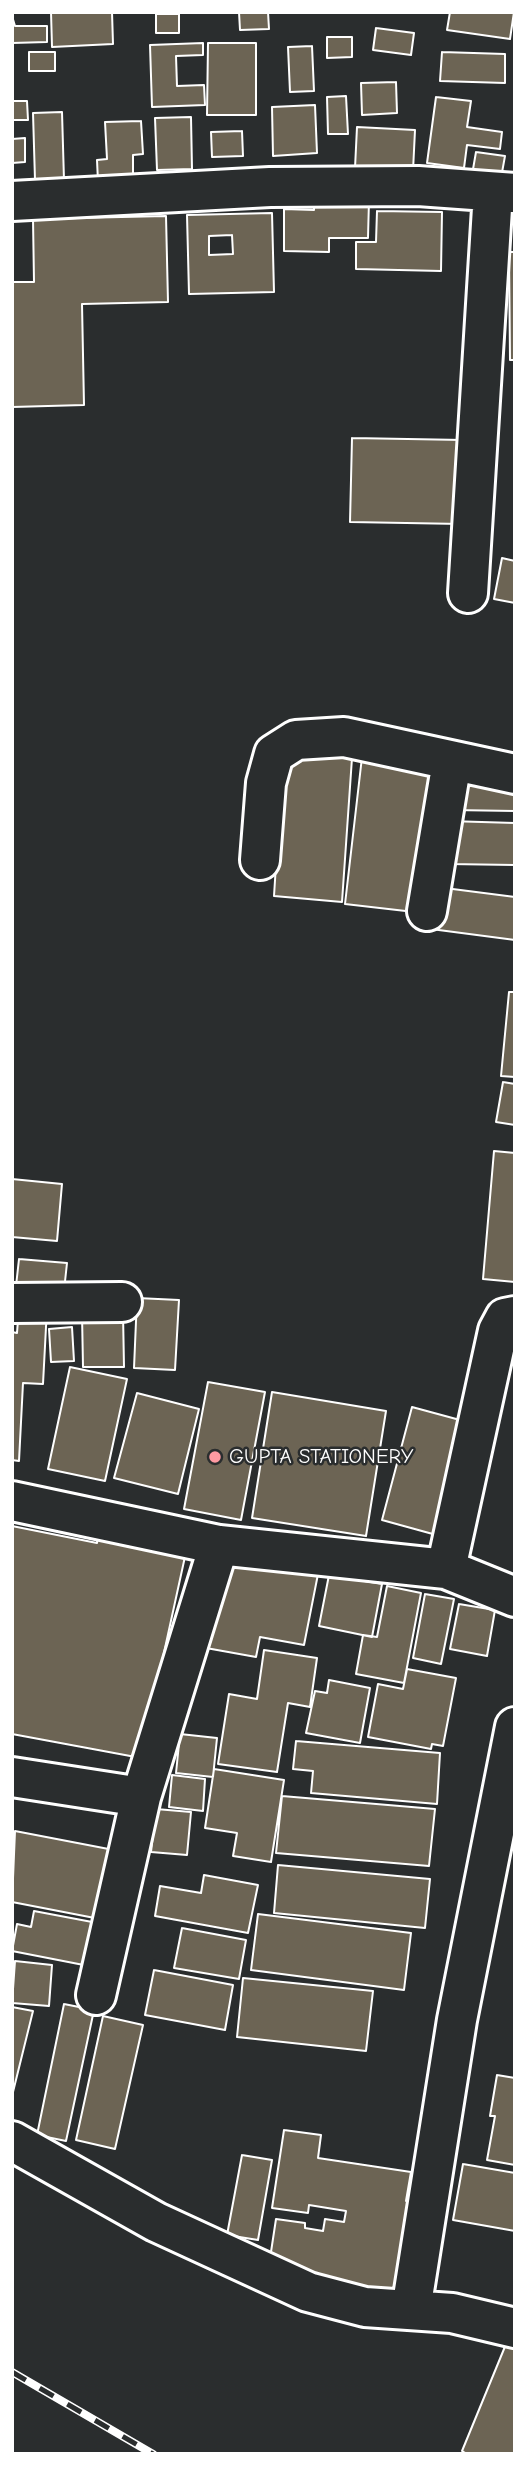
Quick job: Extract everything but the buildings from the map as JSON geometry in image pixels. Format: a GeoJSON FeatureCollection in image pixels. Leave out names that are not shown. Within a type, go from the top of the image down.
{"type":"FeatureCollection","features":[{"type":"Feature","properties":{"kind":"street"},"geometry":{"type":"LineString","coordinates":[[12,201],[270,187],[418,186],[504,192],[468,593]]}},
{"type":"Feature","properties":{"kind":"street"},"geometry":{"type":"LineString","coordinates":[[260,860],[266,783],[274,754],[296,740],[344,737],[515,774]]}},
{"type":"Feature","properties":{"kind":"street"},"geometry":{"type":"LineString","coordinates":[[427,911],[452,761]]}},
{"type":"Feature","properties":{"kind":"street"},"geometry":{"type":"LineString","coordinates":[[12,1303],[122,1302]]}},
{"type":"Feature","properties":{"kind":"street"},"geometry":{"type":"LineString","coordinates":[[446,1569],[498,1331],[505,1318],[515,1316]]}},
{"type":"Feature","properties":{"kind":"street"},"geometry":{"type":"LineString","coordinates":[[12,1501],[219,1545],[446,1569],[515,1597]]}},
{"type":"Feature","properties":{"kind":"street"},"geometry":{"type":"LineString","coordinates":[[96,1995],[141,1797],[219,1545]]}},
{"type":"Feature","properties":{"kind":"street"},"geometry":{"type":"LineString","coordinates":[[411,2310],[457,2020],[515,1727]]}},
{"type":"Feature","properties":{"kind":"street"},"geometry":{"type":"LineString","coordinates":[[12,1777],[141,1797]]}},
{"type":"Feature","properties":{"kind":"street"},"geometry":{"type":"LineString","coordinates":[[12,2141],[156,2222],[308,2292],[365,2307],[452,2313],[515,2328]]}},
{"type":"Feature","properties":{"kind":"railway"},"geometry":{"type":"LineString","coordinates":[[12,2372],[153,2454]]}},
{"type":"Feature","properties":{"kind":"place","name":"GUPTA STATIONERY"},"geometry":{"type":"Point","coordinates":[215,1457]}}]}
